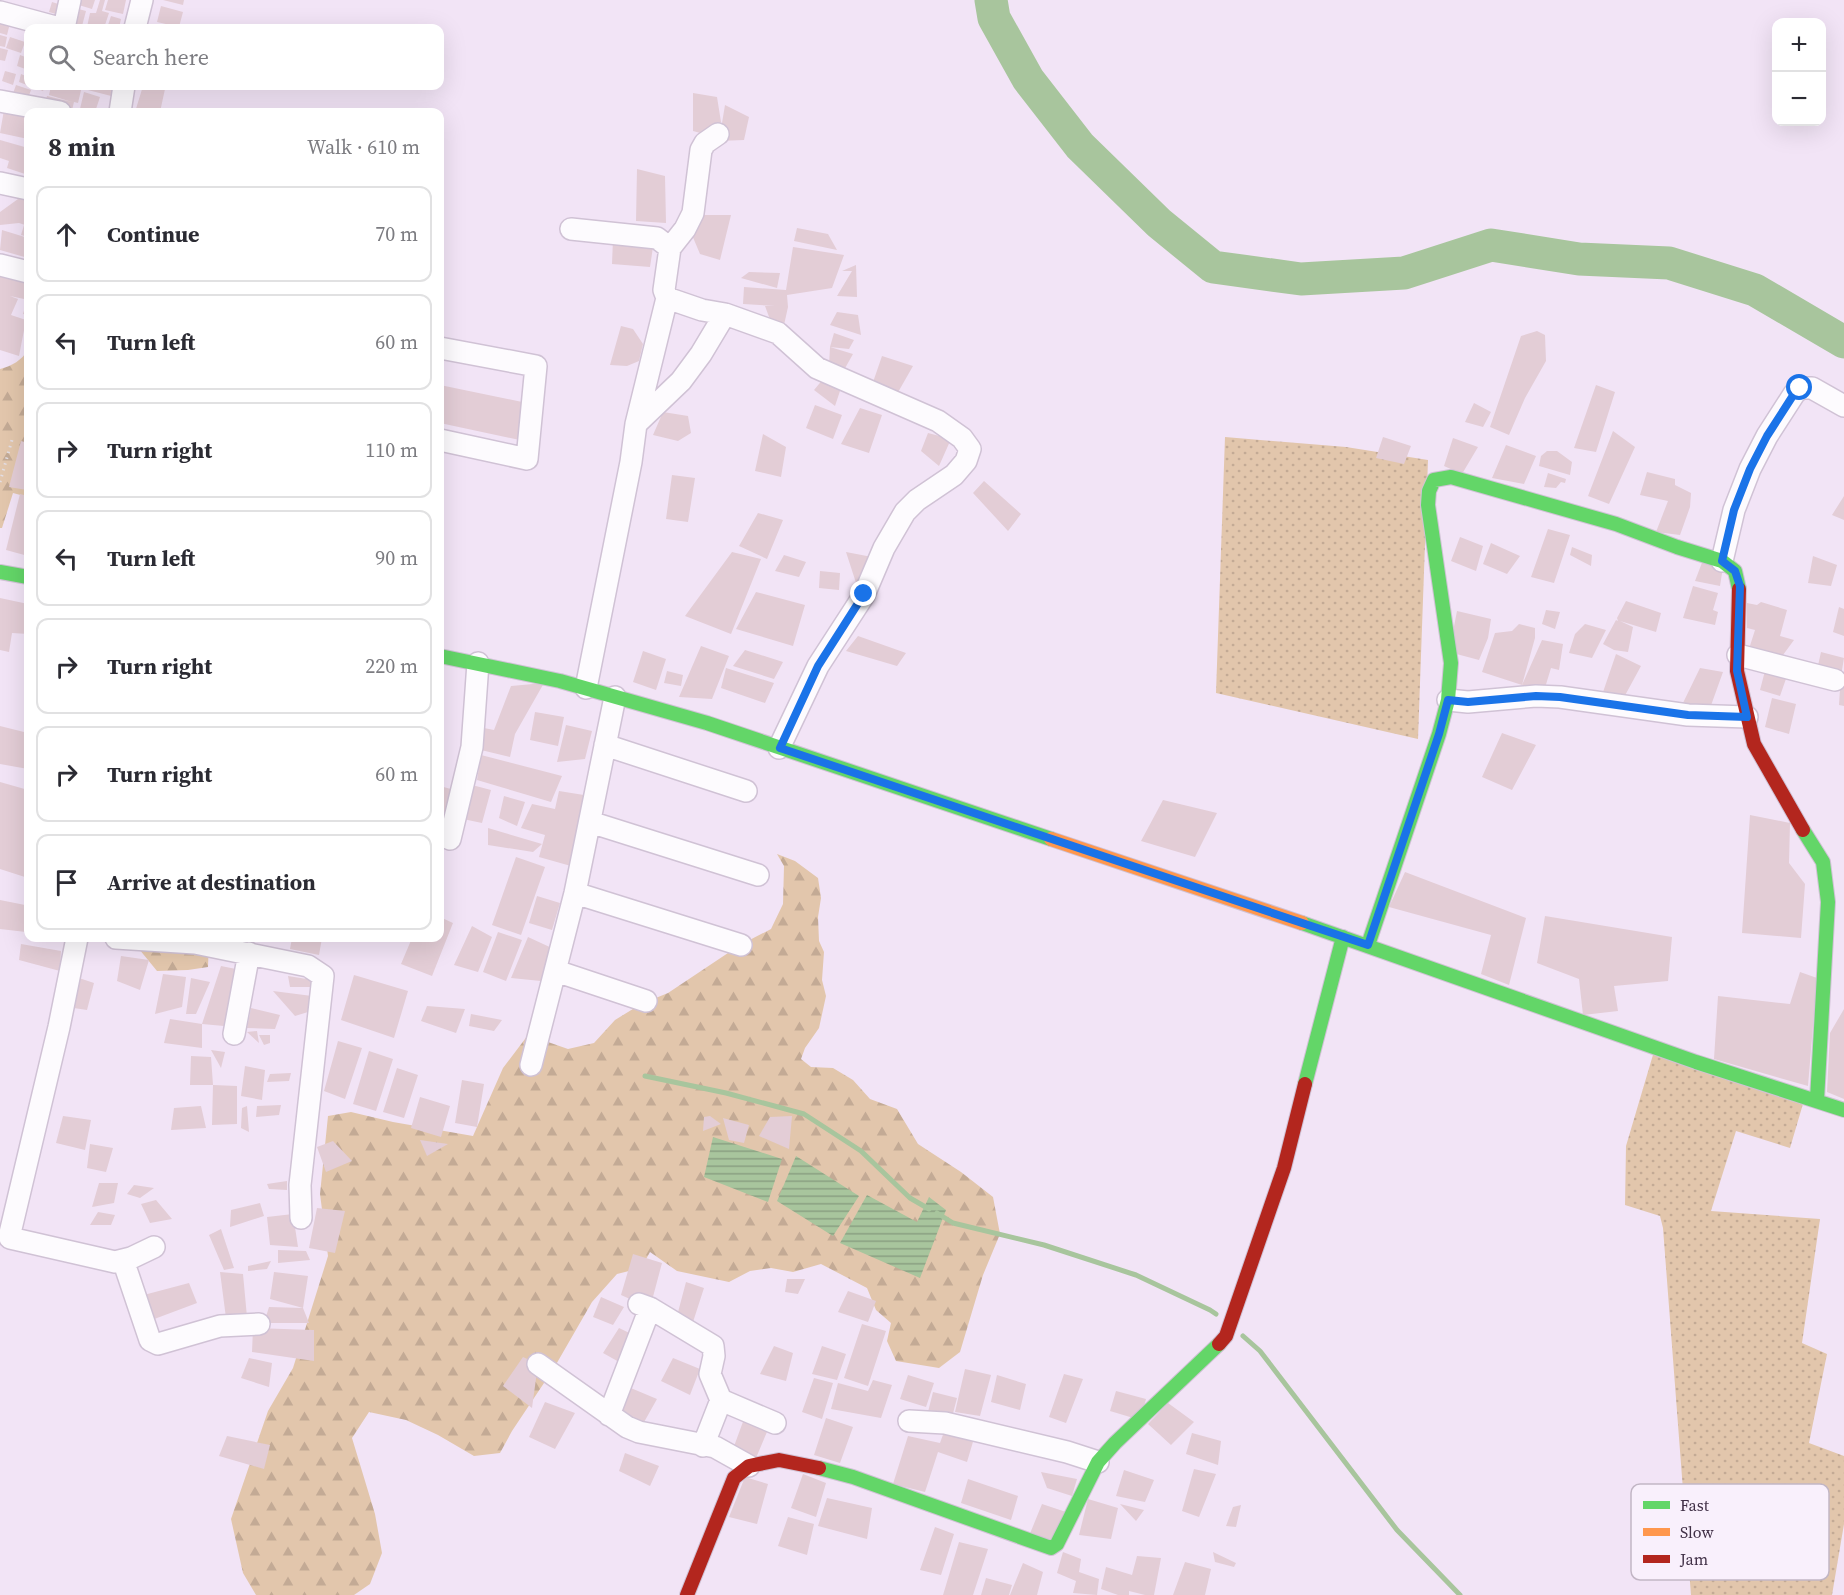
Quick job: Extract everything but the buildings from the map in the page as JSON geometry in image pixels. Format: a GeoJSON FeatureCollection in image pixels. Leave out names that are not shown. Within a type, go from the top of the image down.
{"type":"FeatureCollection","features":[{"type":"Feature","properties":{"kind":"street"},"geometry":{"type":"LineString","coordinates":[[63,24],[70,0]]}},
{"type":"Feature","properties":{"kind":"street"},"geometry":{"type":"LineString","coordinates":[[136,24],[142,0]]}},
{"type":"Feature","properties":{"kind":"street"},"geometry":{"type":"LineString","coordinates":[[0,12],[46,24]]}},
{"type":"Feature","properties":{"kind":"street"},"geometry":{"type":"LineString","coordinates":[[121,108],[123,90]]}},
{"type":"Feature","properties":{"kind":"street"},"geometry":{"type":"LineString","coordinates":[[0,100],[40,108]]}},
{"type":"Feature","properties":{"kind":"street"},"geometry":{"type":"LineString","coordinates":[[718,134],[705,143],[702,150],[693,213],[685,229],[670,249],[664,291],[668,298],[702,310],[725,314],[777,333],[816,368],[938,421],[962,438],[970,449],[966,461],[954,475],[917,500],[905,512],[884,548],[864,594],[818,666],[780,748]]}},
{"type":"Feature","properties":{"kind":"street"},"geometry":{"type":"LineString","coordinates":[[0,183],[24,188]]}},
{"type":"Feature","properties":{"kind":"street"},"geometry":{"type":"LineString","coordinates":[[572,229],[657,238],[670,249]]}},
{"type":"Feature","properties":{"kind":"street"},"geometry":{"type":"LineString","coordinates":[[0,265],[24,271]]}},
{"type":"Feature","properties":{"kind":"street"},"geometry":{"type":"LineString","coordinates":[[586,688],[631,462],[636,424],[668,298]]}},
{"type":"Feature","properties":{"kind":"street"},"geometry":{"type":"LineString","coordinates":[[636,424],[681,381],[701,354],[725,314]]}},
{"type":"Feature","properties":{"kind":"street"},"geometry":{"type":"LineString","coordinates":[[444,349],[536,366],[527,459],[444,441]]}},
{"type":"Feature","properties":{"kind":"street"},"geometry":{"type":"LineString","coordinates":[[1722,561],[1734,510],[1750,469],[1767,436],[1794,394],[1800,388],[1812,388],[1844,406]]}},
{"type":"Feature","properties":{"kind":"street"},"geometry":{"type":"LineString","coordinates":[[1368,945],[1439,734],[1448,700],[1451,663],[1428,505],[1429,490],[1434,480],[1451,477],[1616,524],[1722,561],[1735,571],[1740,586],[1737,671],[1754,744],[1823,862],[1836,904],[1816,1100]]}},
{"type":"Feature","properties":{"kind":"street"},"geometry":{"type":"LineString","coordinates":[[0,572],[24,576]]}},
{"type":"Feature","properties":{"kind":"street"},"geometry":{"type":"LineString","coordinates":[[1738,655],[1834,680]]}},
{"type":"Feature","properties":{"kind":"street"},"geometry":{"type":"LineString","coordinates":[[444,657],[586,688],[707,723],[1368,945],[1696,1062],[1844,1110]]}},
{"type":"Feature","properties":{"kind":"street"},"geometry":{"type":"LineString","coordinates":[[450,839],[472,747],[478,663]]}},
{"type":"Feature","properties":{"kind":"street"},"geometry":{"type":"LineString","coordinates":[[1448,700],[1468,702],[1536,696],[1560,697],[1688,715],[1747,717]]}},
{"type":"Feature","properties":{"kind":"street"},"geometry":{"type":"LineString","coordinates":[[531,1065],[575,893],[615,697]]}},
{"type":"Feature","properties":{"kind":"street"},"geometry":{"type":"LineString","coordinates":[[605,745],[746,791]]}},
{"type":"Feature","properties":{"kind":"street"},"geometry":{"type":"LineString","coordinates":[[590,822],[759,875]]}},
{"type":"Feature","properties":{"kind":"street"},"geometry":{"type":"LineString","coordinates":[[575,893],[741,945]]}},
{"type":"Feature","properties":{"kind":"street"},"geometry":{"type":"LineString","coordinates":[[687,1595],[734,1478],[749,1466],[779,1460],[843,1474],[1051,1548],[1059,1539],[1098,1462],[1226,1336],[1284,1168],[1343,937]]}},
{"type":"Feature","properties":{"kind":"street"},"geometry":{"type":"LineString","coordinates":[[76,942],[59,1027],[10,1233],[12,1239],[115,1262],[154,1247]]}},
{"type":"Feature","properties":{"kind":"street"},"geometry":{"type":"LineString","coordinates":[[179,942],[249,953],[308,966],[323,976],[300,1185],[301,1218]]}},
{"type":"Feature","properties":{"kind":"street"},"geometry":{"type":"LineString","coordinates":[[234,1034],[249,953]]}},
{"type":"Feature","properties":{"kind":"street"},"geometry":{"type":"LineString","coordinates":[[556,971],[646,1001]]}},
{"type":"Feature","properties":{"kind":"street"},"geometry":{"type":"LineString","coordinates":[[123,1260],[150,1340],[158,1344],[220,1326],[259,1324]]}},
{"type":"Feature","properties":{"kind":"street"},"geometry":{"type":"LineString","coordinates":[[609,1415],[644,1306],[713,1346],[714,1356],[710,1374],[721,1400],[775,1423]]}},
{"type":"Feature","properties":{"kind":"street"},"geometry":{"type":"LineString","coordinates":[[538,1364],[609,1415],[639,1432],[715,1447],[749,1466]]}},
{"type":"Feature","properties":{"kind":"street"},"geometry":{"type":"LineString","coordinates":[[703,1446],[721,1400]]}},
{"type":"Feature","properties":{"kind":"street"},"geometry":{"type":"LineString","coordinates":[[909,1421],[945,1423],[1067,1452],[1098,1462]]}},
{"type":"Feature","properties":{"kind":"path"},"geometry":{"type":"LineString","coordinates":[[0,482],[12,440]]}},
{"type":"Feature","properties":{"kind":"green space"},"geometry":{"type":"Polygon","coordinates":[[[23,357],[24,496],[13,493],[2,528],[0,528],[0,369],[23,357]]]}},
{"type":"Feature","properties":{"kind":"green space"},"geometry":{"type":"Polygon","coordinates":[[[1225,437],[1346,447],[1428,460],[1418,739],[1216,693],[1225,437]]]}},
{"type":"Feature","properties":{"kind":"green space"},"geometry":{"type":"Polygon","coordinates":[[[777,854],[795,861],[818,878],[821,898],[818,917],[819,941],[824,952],[822,980],[826,996],[819,1028],[805,1048],[801,1059],[811,1067],[833,1068],[853,1080],[870,1099],[897,1109],[918,1144],[961,1172],[993,1197],[1000,1234],[983,1275],[960,1352],[939,1368],[896,1361],[887,1341],[891,1323],[876,1310],[867,1288],[821,1264],[793,1272],[771,1268],[750,1271],[729,1282],[677,1271],[650,1252],[641,1268],[617,1274],[592,1302],[554,1368],[500,1453],[474,1456],[406,1420],[369,1412],[352,1438],[375,1514],[382,1553],[370,1584],[354,1595],[256,1595],[243,1573],[231,1519],[268,1411],[293,1368],[328,1256],[320,1194],[328,1116],[351,1112],[473,1136],[503,1068],[528,1035],[568,1049],[594,1043],[615,1020],[641,1004],[668,993],[740,945],[771,929],[783,904],[784,866],[777,854]]]}},
{"type":"Feature","properties":{"kind":"green space"},"geometry":{"type":"Polygon","coordinates":[[[184,942],[209,942],[208,967],[157,971],[139,949],[184,942]]]}},
{"type":"Feature","properties":{"kind":"green space"},"geometry":{"type":"Polygon","coordinates":[[[1655,1048],[1805,1097],[1790,1148],[1736,1131],[1711,1211],[1820,1219],[1802,1343],[1827,1354],[1809,1443],[1844,1456],[1844,1524],[1832,1595],[1691,1595],[1690,1580],[1829,1580],[1829,1484],[1683,1484],[1663,1228],[1660,1216],[1625,1205],[1626,1146],[1655,1048]]]}},
{"type":"Feature","properties":{"kind":"shaded area"},"geometry":{"type":"Polygon","coordinates":[[[713,1137],[782,1159],[768,1202],[704,1177],[713,1137]]]}},
{"type":"Feature","properties":{"kind":"shaded area"},"geometry":{"type":"Polygon","coordinates":[[[796,1156],[859,1196],[833,1236],[777,1201],[796,1156]]]}},
{"type":"Feature","properties":{"kind":"shaded area"},"geometry":{"type":"Polygon","coordinates":[[[867,1195],[917,1222],[929,1197],[946,1210],[920,1278],[840,1243],[867,1195]]]}},
{"type":"Feature","properties":{"kind":"waterway"},"geometry":{"type":"LineString","coordinates":[[991,0],[994,18],[1028,79],[1080,146],[1159,223],[1213,267],[1301,279],[1404,273],[1491,245],[1579,259],[1669,263],[1755,290],[1844,342]]}},
{"type":"Feature","properties":{"kind":"waterway"},"geometry":{"type":"LineString","coordinates":[[645,1076],[726,1093],[804,1114],[861,1151],[910,1198],[929,1209]]}},
{"type":"Feature","properties":{"kind":"waterway"},"geometry":{"type":"LineString","coordinates":[[937,1213],[953,1223],[1044,1245],[1136,1275],[1216,1314]]}},
{"type":"Feature","properties":{"kind":"waterway"},"geometry":{"type":"LineString","coordinates":[[1243,1336],[1260,1351],[1397,1530],[1460,1595]]}},
{"type":"Feature","properties":{"kind":"traffic: fast"},"geometry":{"type":"LineString","coordinates":[[1368,945],[1439,734],[1448,700],[1451,663],[1428,505],[1429,491],[1434,480],[1451,477],[1616,524],[1722,561],[1735,571],[1739,589]]}},
{"type":"Feature","properties":{"kind":"traffic: fast"},"geometry":{"type":"LineString","coordinates":[[0,572],[24,576]]}},
{"type":"Feature","properties":{"kind":"traffic: fast"},"geometry":{"type":"LineString","coordinates":[[444,657],[560,681],[707,723],[1051,839]]}},
{"type":"Feature","properties":{"kind":"traffic: fast"},"geometry":{"type":"LineString","coordinates":[[1803,830],[1823,862],[1828,902],[1817,1100]]}},
{"type":"Feature","properties":{"kind":"traffic: fast"},"geometry":{"type":"LineString","coordinates":[[1302,923],[1696,1062],[1844,1110]]}},
{"type":"Feature","properties":{"kind":"traffic: fast"},"geometry":{"type":"LineString","coordinates":[[1305,1084],[1343,937]]}},
{"type":"Feature","properties":{"kind":"traffic: fast"},"geometry":{"type":"LineString","coordinates":[[819,1468],[853,1477],[1051,1548],[1057,1544],[1098,1462],[1219,1344]]}},
{"type":"Feature","properties":{"kind":"traffic: slow"},"geometry":{"type":"LineString","coordinates":[[1051,839],[1302,923]]}},
{"type":"Feature","properties":{"kind":"traffic: jam"},"geometry":{"type":"LineString","coordinates":[[1739,589],[1737,671],[1754,744],[1803,830]]}},
{"type":"Feature","properties":{"kind":"traffic: jam"},"geometry":{"type":"LineString","coordinates":[[1219,1344],[1226,1336],[1284,1168],[1305,1084]]}},
{"type":"Feature","properties":{"kind":"traffic: jam"},"geometry":{"type":"LineString","coordinates":[[687,1595],[734,1478],[749,1466],[779,1460],[819,1468]]}},
{"type":"Feature","properties":{"kind":"route"},"geometry":{"type":"LineString","coordinates":[[864,594],[818,666],[780,748],[1368,945],[1439,734],[1448,700],[1468,702],[1536,696],[1560,697],[1688,715],[1747,717],[1737,671],[1740,586],[1735,571],[1722,561],[1734,510],[1750,469],[1767,436],[1800,388]]}}]}
